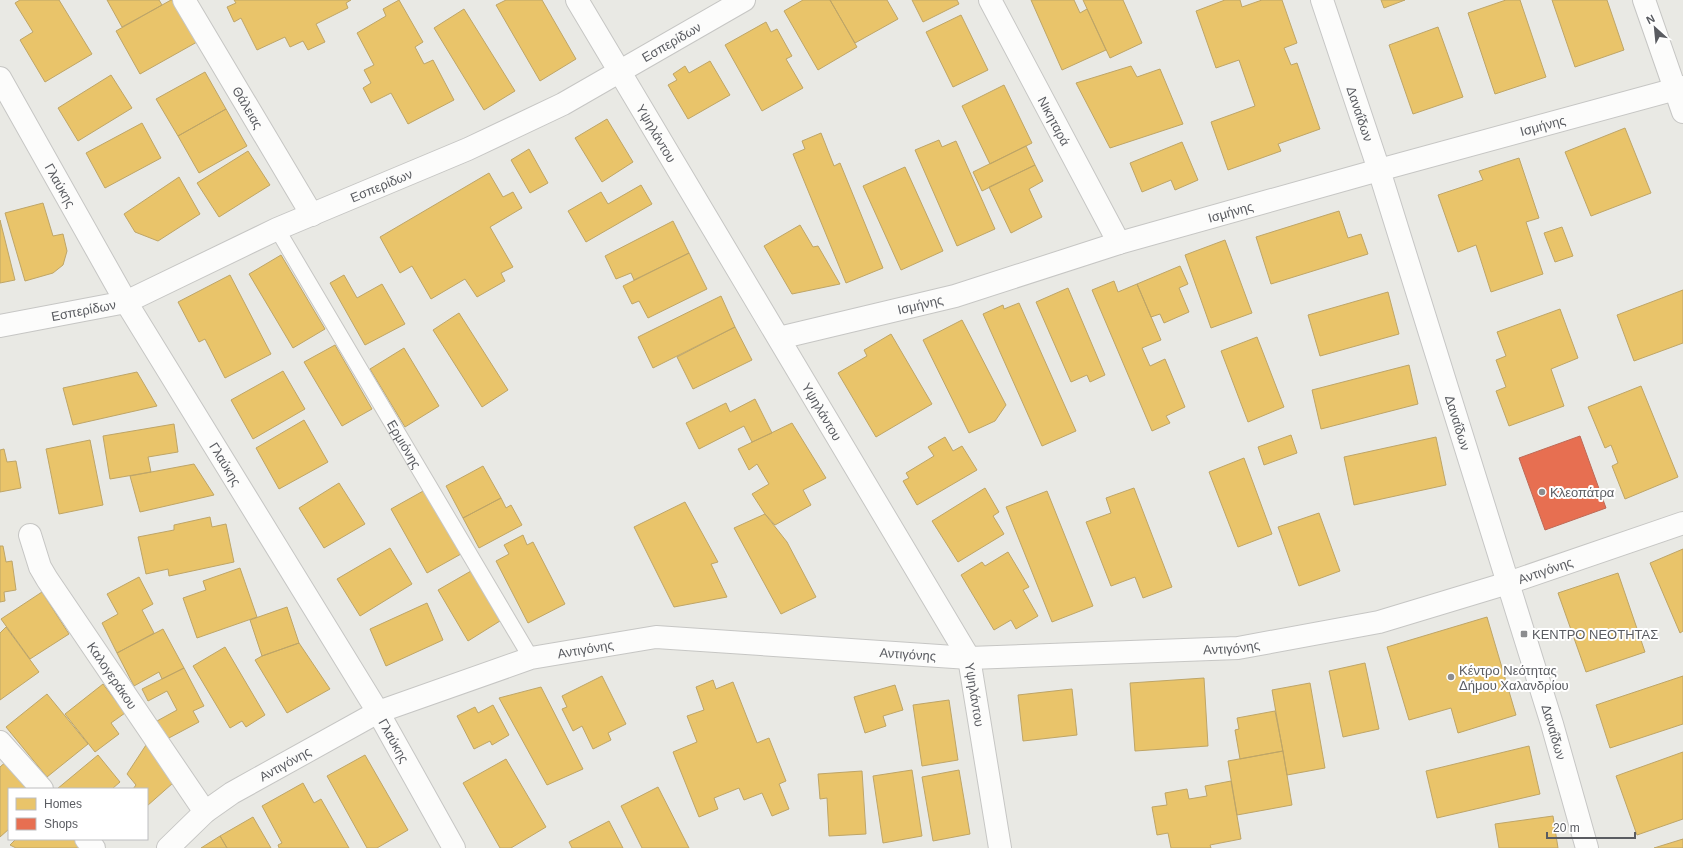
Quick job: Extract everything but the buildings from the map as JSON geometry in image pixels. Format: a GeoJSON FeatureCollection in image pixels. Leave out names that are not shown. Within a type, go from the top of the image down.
{"type":"FeatureCollection","features":[{"type":"Feature","properties":{"kind":"street","name":"Θάλειας"},"geometry":{"type":"LineString","coordinates":[[184,0],[312,215]]}},
{"type":"Feature","properties":{"kind":"street","name":"Υψηλάντου"},"geometry":{"type":"LineString","coordinates":[[576,0],[969,658],[1000,848]]}},
{"type":"Feature","properties":{"kind":"street","name":"Εσπερίδων"},"geometry":{"type":"LineString","coordinates":[[0,326],[126,302],[277,229],[468,149],[564,104],[744,0]]}},
{"type":"Feature","properties":{"kind":"street","name":"Νικηταρά"},"geometry":{"type":"LineString","coordinates":[[990,0],[1119,243]]}},
{"type":"Feature","properties":{"kind":"street","name":"Δαναΐδων"},"geometry":{"type":"LineString","coordinates":[[1322,0],[1379,170],[1552,724],[1587,848]]}},
{"type":"Feature","properties":{"kind":"street"},"geometry":{"type":"LineString","coordinates":[[1644,0],[1679,88],[1683,112]]}},
{"type":"Feature","properties":{"kind":"street","name":"Γλαύκης"},"geometry":{"type":"LineString","coordinates":[[0,78],[126,302],[378,712],[454,848]]}},
{"type":"Feature","properties":{"kind":"street","name":"Ισμήνης"},"geometry":{"type":"LineString","coordinates":[[779,338],[955,296],[1119,243],[1679,88]]}},
{"type":"Feature","properties":{"kind":"street","name":"Αντιγόνης"},"geometry":{"type":"LineString","coordinates":[[168,848],[205,812],[232,793],[378,712],[531,658],[656,638],[969,658],[1238,648],[1379,622],[1508,583],[1683,523]]}},
{"type":"Feature","properties":{"kind":"street","name":"Καλογεράκου"},"geometry":{"type":"LineString","coordinates":[[30,534],[40,567],[47,579],[205,812]]}},
{"type":"Feature","properties":{"kind":"street"},"geometry":{"type":"LineString","coordinates":[[0,742],[41,788]]}},
{"type":"Feature","properties":{"kind":"street"},"geometry":{"type":"LineString","coordinates":[[87,840],[94,848]]}},
{"type":"Feature","properties":{"kind":"lane","name":"Ερμιόνης"},"geometry":{"type":"LineString","coordinates":[[277,229],[531,658]]}},
{"type":"Feature","properties":{"kind":"place","name":"Κλεοπάτρα"},"geometry":{"type":"Point","coordinates":[1542,492]}},
{"type":"Feature","properties":{"kind":"place","name":"ΚΕΝΤΡΟ ΝΕΟΤΗΤΑΣ"},"geometry":{"type":"Point","coordinates":[1524,634]}},
{"type":"Feature","properties":{"kind":"place","name":"Κέντρο Νεότητας Δήμου Χαλανδρίου"},"geometry":{"type":"Point","coordinates":[1451,677]}}]}
